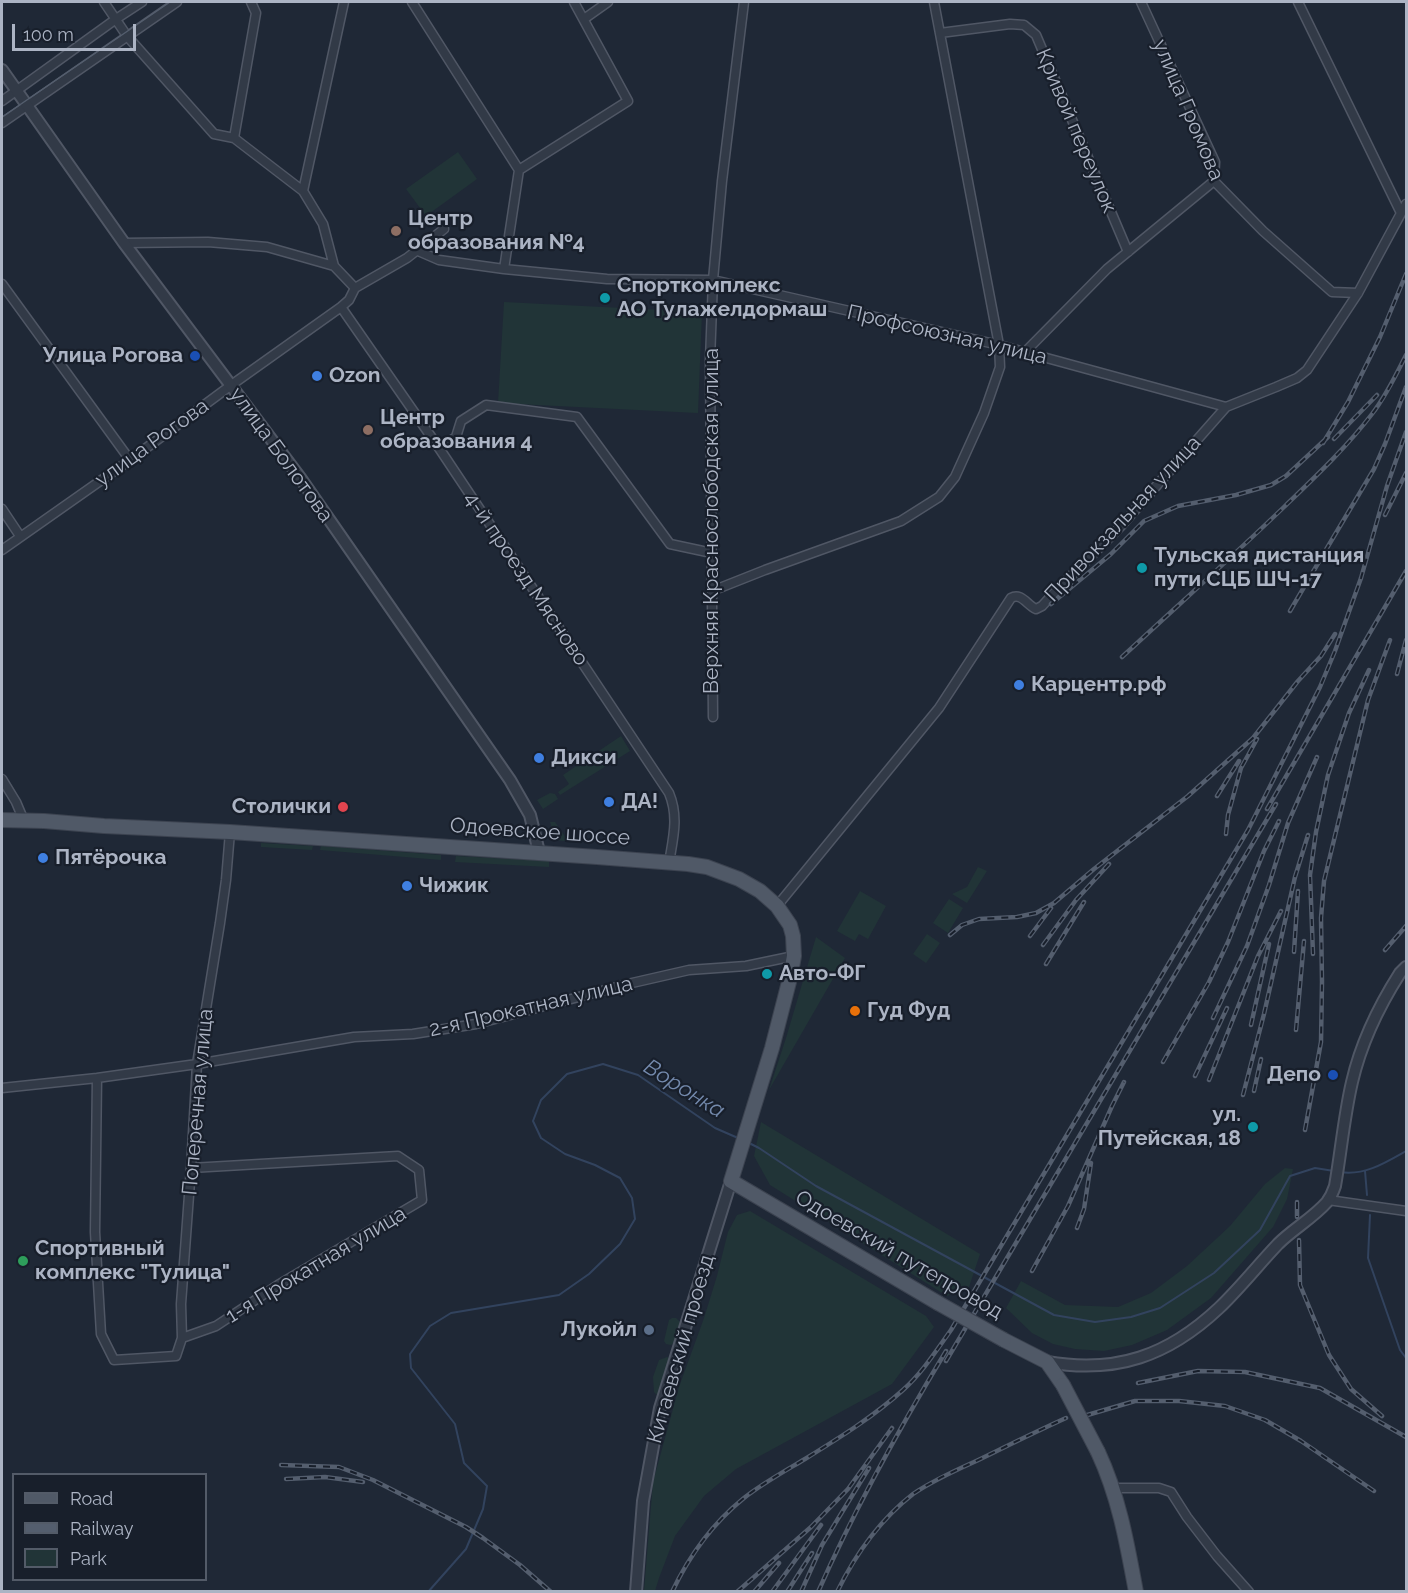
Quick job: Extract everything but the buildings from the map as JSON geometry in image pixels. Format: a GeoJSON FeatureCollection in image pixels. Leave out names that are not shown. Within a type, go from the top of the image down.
{"type":"FeatureCollection","features":[{"type":"Feature","properties":{"kind":"main road","name":"Одоевское шоссе"},"geometry":{"type":"LineString","coordinates":[[2,820],[539,852],[707,867],[739,879],[760,891],[777,906],[790,925],[794,956],[772,1048],[731,1181]]}},
{"type":"Feature","properties":{"kind":"main road","name":"Одоевский путепровод"},"geometry":{"type":"LineString","coordinates":[[731,1181],[938,1303],[1047,1362]]}},
{"type":"Feature","properties":{"kind":"main road"},"geometry":{"type":"LineString","coordinates":[[1047,1362],[1063,1385],[1098,1452],[1113,1488],[1124,1528],[1136,1592]]}},
{"type":"Feature","properties":{"kind":"street"},"geometry":{"type":"LineString","coordinates":[[104,2],[127,36],[214,134],[234,138],[303,191],[323,224],[334,266],[355,288]]}},
{"type":"Feature","properties":{"kind":"street"},"geometry":{"type":"LineString","coordinates":[[2,101],[142,2]]}},
{"type":"Feature","properties":{"kind":"street"},"geometry":{"type":"LineString","coordinates":[[2,123],[177,2]]}},
{"type":"Feature","properties":{"kind":"street"},"geometry":{"type":"LineString","coordinates":[[234,138],[256,13],[251,2]]}},
{"type":"Feature","properties":{"kind":"street"},"geometry":{"type":"LineString","coordinates":[[303,191],[344,2]]}},
{"type":"Feature","properties":{"kind":"street"},"geometry":{"type":"LineString","coordinates":[[412,2],[519,170],[504,269]]}},
{"type":"Feature","properties":{"kind":"street"},"geometry":{"type":"LineString","coordinates":[[519,170],[628,101],[574,2]]}},
{"type":"Feature","properties":{"kind":"street"},"geometry":{"type":"LineString","coordinates":[[584,20],[608,2]]}},
{"type":"Feature","properties":{"kind":"street","name":"Верхняя Краснослободская улица"},"geometry":{"type":"LineString","coordinates":[[713,717],[710,360],[713,280],[722,181],[744,2]]}},
{"type":"Feature","properties":{"kind":"street"},"geometry":{"type":"LineString","coordinates":[[712,591],[902,521],[939,496],[955,477],[984,413],[1000,367],[999,345],[934,2]]}},
{"type":"Feature","properties":{"kind":"street","name":"улица Громова"},"geometry":{"type":"LineString","coordinates":[[1141,2],[1215,162],[1214,181],[1263,231],[1332,292],[1358,293]]}},
{"type":"Feature","properties":{"kind":"street"},"geometry":{"type":"LineString","coordinates":[[1298,2],[1401,213]]}},
{"type":"Feature","properties":{"kind":"street","name":"Кривой переулок"},"geometry":{"type":"LineString","coordinates":[[940,33],[1010,24],[1023,25],[1036,35],[1128,252]]}},
{"type":"Feature","properties":{"kind":"street","name":"улица Болотова"},"geometry":{"type":"LineString","coordinates":[[2,70],[124,243],[301,479],[510,780],[530,815],[539,852]]}},
{"type":"Feature","properties":{"kind":"street"},"geometry":{"type":"LineString","coordinates":[[1025,352],[1107,269],[1214,181]]}},
{"type":"Feature","properties":{"kind":"street","name":"Привокзальная улица"},"geometry":{"type":"LineString","coordinates":[[777,906],[939,708],[1011,598],[1019,596],[1036,609],[1042,606],[1121,526],[1226,407],[1298,378],[1307,370],[1358,293],[1407,204]]}},
{"type":"Feature","properties":{"kind":"street","name":"улица Рогова"},"geometry":{"type":"LineString","coordinates":[[2,550],[341,307],[349,300],[355,288],[407,258],[444,229]]}},
{"type":"Feature","properties":{"kind":"street"},"geometry":{"type":"LineString","coordinates":[[124,243],[208,242],[267,247],[334,266]]}},
{"type":"Feature","properties":{"kind":"street","name":"Профсоюзная улица"},"geometry":{"type":"LineString","coordinates":[[416,250],[439,260],[504,269],[607,279],[713,280],[999,345],[1226,407]]}},
{"type":"Feature","properties":{"kind":"street"},"geometry":{"type":"LineString","coordinates":[[2,284],[130,460]]}},
{"type":"Feature","properties":{"kind":"street","name":"4-й проезд Мясново"},"geometry":{"type":"LineString","coordinates":[[341,307],[439,448],[669,793],[676,818],[669,863]]}},
{"type":"Feature","properties":{"kind":"street"},"geometry":{"type":"LineString","coordinates":[[439,448],[456,437],[461,421],[486,405],[577,417],[670,544],[712,552]]}},
{"type":"Feature","properties":{"kind":"street"},"geometry":{"type":"LineString","coordinates":[[2,509],[20,536]]}},
{"type":"Feature","properties":{"kind":"street"},"geometry":{"type":"LineString","coordinates":[[2,779],[24,820]]}},
{"type":"Feature","properties":{"kind":"street","name":"Поперечная улица"},"geometry":{"type":"LineString","coordinates":[[182,1338],[182,1304],[197,1064],[226,880],[230,832]]}},
{"type":"Feature","properties":{"kind":"street","name":"2-я Прокатная улица"},"geometry":{"type":"LineString","coordinates":[[2,1088],[197,1064],[354,1037],[413,1034],[476,1024],[689,970],[746,966],[794,956]]}},
{"type":"Feature","properties":{"kind":"street"},"geometry":{"type":"LineString","coordinates":[[1047,1362],[1078,1365],[1116,1364],[1170,1346],[1219,1308],[1286,1236],[1329,1200],[1335,1186],[1352,1080],[1361,1052],[1374,1019],[1400,973],[1407,967]]}},
{"type":"Feature","properties":{"kind":"street"},"geometry":{"type":"LineString","coordinates":[[97,1078],[95,1232],[101,1334],[114,1359],[176,1356],[182,1338]]}},
{"type":"Feature","properties":{"kind":"street","name":"1-я Прокатная улица"},"geometry":{"type":"LineString","coordinates":[[182,1338],[216,1326],[278,1285],[422,1200],[419,1170],[398,1156],[191,1168]]}},
{"type":"Feature","properties":{"kind":"street","name":"Китаевский проезд"},"geometry":{"type":"LineString","coordinates":[[636,1592],[643,1501],[660,1408],[731,1181]]}},
{"type":"Feature","properties":{"kind":"street"},"geometry":{"type":"LineString","coordinates":[[1329,1200],[1407,1210]]}},
{"type":"Feature","properties":{"kind":"street"},"geometry":{"type":"LineString","coordinates":[[1113,1488],[1159,1488],[1171,1492],[1217,1556],[1249,1592]]}},
{"type":"Feature","properties":{"kind":"green space"},"geometry":{"type":"Polygon","coordinates":[[[458,152],[477,179],[426,216],[406,189],[458,152]]]}},
{"type":"Feature","properties":{"kind":"green space"},"geometry":{"type":"Polygon","coordinates":[[[504,302],[702,312],[698,413],[498,403],[504,302]]]}},
{"type":"Feature","properties":{"kind":"green space"},"geometry":{"type":"Polygon","coordinates":[[[621,736],[630,751],[560,795],[558,792],[569,784],[563,775],[621,736]]]}},
{"type":"Feature","properties":{"kind":"green space"},"geometry":{"type":"Polygon","coordinates":[[[550,793],[555,794],[558,799],[543,809],[537,800],[550,793]]]}},
{"type":"Feature","properties":{"kind":"green space"},"geometry":{"type":"Polygon","coordinates":[[[550,822],[555,822],[566,838],[580,843],[556,840],[550,822]]]}},
{"type":"Feature","properties":{"kind":"green space"},"geometry":{"type":"Polygon","coordinates":[[[261,843],[313,846],[312,850],[261,847],[261,843]]]}},
{"type":"Feature","properties":{"kind":"green space"},"geometry":{"type":"Polygon","coordinates":[[[321,846],[441,855],[441,860],[320,850],[321,846]]]}},
{"type":"Feature","properties":{"kind":"green space"},"geometry":{"type":"Polygon","coordinates":[[[456,856],[549,861],[549,867],[455,862],[456,856]]]}},
{"type":"Feature","properties":{"kind":"green space"},"geometry":{"type":"Polygon","coordinates":[[[978,867],[987,871],[967,903],[952,894],[967,887],[978,867]]]}},
{"type":"Feature","properties":{"kind":"green space"},"geometry":{"type":"Polygon","coordinates":[[[860,891],[886,906],[868,939],[859,934],[855,941],[837,931],[860,891]]]}},
{"type":"Feature","properties":{"kind":"green space"},"geometry":{"type":"Polygon","coordinates":[[[949,899],[963,908],[948,933],[933,923],[949,899]]]}},
{"type":"Feature","properties":{"kind":"green space"},"geometry":{"type":"Polygon","coordinates":[[[927,934],[940,943],[926,963],[913,954],[927,934]]]}},
{"type":"Feature","properties":{"kind":"green space"},"geometry":{"type":"Polygon","coordinates":[[[816,937],[845,958],[769,1090],[786,1038],[816,937]]]}},
{"type":"Feature","properties":{"kind":"green space"},"geometry":{"type":"Polygon","coordinates":[[[761,1122],[980,1254],[969,1287],[947,1296],[770,1185],[754,1156],[761,1122]]]}},
{"type":"Feature","properties":{"kind":"green space"},"geometry":{"type":"Polygon","coordinates":[[[1285,1168],[1293,1169],[1287,1199],[1273,1227],[1211,1298],[1167,1330],[1132,1345],[1104,1351],[1075,1349],[1053,1344],[1032,1333],[1006,1308],[1021,1281],[1065,1305],[1118,1307],[1151,1293],[1187,1266],[1230,1226],[1265,1184],[1285,1168]]]}},
{"type":"Feature","properties":{"kind":"green space"},"geometry":{"type":"Polygon","coordinates":[[[750,1211],[926,1316],[934,1327],[892,1384],[736,1469],[704,1496],[675,1536],[655,1591],[644,1591],[653,1482],[679,1387],[704,1318],[728,1232],[737,1215],[750,1211]]]}},
{"type":"Feature","properties":{"kind":"green space"},"geometry":{"type":"Polygon","coordinates":[[[672,1318],[680,1322],[676,1341],[671,1345],[664,1341],[669,1320],[672,1318]]]}},
{"type":"Feature","properties":{"kind":"green space"},"geometry":{"type":"Polygon","coordinates":[[[669,1358],[661,1394],[657,1395],[654,1392],[653,1377],[659,1360],[669,1358]]]}},
{"type":"Feature","properties":{"kind":"waterway","name":"Воронка"},"geometry":{"type":"LineString","coordinates":[[428,1592],[466,1549],[483,1509],[487,1486],[464,1463],[455,1424],[411,1368],[410,1354],[430,1326],[451,1313],[559,1295],[589,1274],[620,1244],[635,1219],[632,1198],[620,1178],[595,1165],[565,1154],[541,1138],[533,1121],[541,1100],[567,1074],[603,1064],[638,1075],[715,1128],[738,1138]]}},
{"type":"Feature","properties":{"kind":"waterway","name":"Воронка"},"geometry":{"type":"LineString","coordinates":[[749,1143],[816,1186],[1054,1315],[1095,1322],[1131,1317],[1160,1308],[1214,1273],[1260,1230],[1290,1176],[1315,1168],[1334,1171]]}},
{"type":"Feature","properties":{"kind":"waterway","name":"Воронка"},"geometry":{"type":"LineString","coordinates":[[1340,1172],[1366,1170],[1406,1151]]}},
{"type":"Feature","properties":{"kind":"waterway"},"geometry":{"type":"LineString","coordinates":[[1365,1171],[1367,1195]]}},
{"type":"Feature","properties":{"kind":"waterway"},"geometry":{"type":"LineString","coordinates":[[1370,1215],[1368,1258],[1400,1350],[1406,1358]]}},
{"type":"Feature","properties":{"kind":"tram line"},"geometry":{"type":"LineString","coordinates":[[2,117],[170,2]]}},
{"type":"Feature","properties":{"kind":"railway"},"geometry":{"type":"LineString","coordinates":[[1323,443],[1348,402],[1380,337],[1406,274]]}},
{"type":"Feature","properties":{"kind":"railway"},"geometry":{"type":"LineString","coordinates":[[1122,657],[1264,526],[1341,451],[1377,407],[1406,355]]}},
{"type":"Feature","properties":{"kind":"railway"},"geometry":{"type":"LineString","coordinates":[[1290,611],[1374,469],[1406,387]]}},
{"type":"Feature","properties":{"kind":"railway"},"geometry":{"type":"LineString","coordinates":[[1334,439],[1377,395]]}},
{"type":"Feature","properties":{"kind":"railway"},"geometry":{"type":"LineString","coordinates":[[672,1592],[686,1566],[722,1518],[759,1487],[843,1435],[892,1400],[928,1362],[951,1330],[1248,830],[1320,687],[1335,651],[1361,578],[1387,486],[1406,432]]}},
{"type":"Feature","properties":{"kind":"railway"},"geometry":{"type":"LineString","coordinates":[[1051,604],[1111,554],[1144,521],[1178,506],[1236,495],[1271,485],[1286,476],[1328,437]]}},
{"type":"Feature","properties":{"kind":"railway"},"geometry":{"type":"LineString","coordinates":[[1385,515],[1406,473]]}},
{"type":"Feature","properties":{"kind":"railway"},"geometry":{"type":"LineString","coordinates":[[1267,809],[1406,571]]}},
{"type":"Feature","properties":{"kind":"railway"},"geometry":{"type":"LineString","coordinates":[[950,935],[962,925],[979,919],[1017,917],[1036,913],[1054,903],[1188,796],[1253,738],[1321,656],[1335,634]]}},
{"type":"Feature","properties":{"kind":"railway"},"geometry":{"type":"LineString","coordinates":[[1305,1130],[1321,1042],[1321,918],[1324,881],[1368,700],[1390,640]]}},
{"type":"Feature","properties":{"kind":"railway"},"geometry":{"type":"LineString","coordinates":[[1397,674],[1406,640]]}},
{"type":"Feature","properties":{"kind":"railway"},"geometry":{"type":"LineString","coordinates":[[1313,954],[1310,875],[1316,832],[1328,775],[1349,713],[1369,670]]}},
{"type":"Feature","properties":{"kind":"railway"},"geometry":{"type":"LineString","coordinates":[[1226,834],[1228,815],[1241,768],[1257,739]]}},
{"type":"Feature","properties":{"kind":"railway"},"geometry":{"type":"LineString","coordinates":[[1213,1018],[1247,946],[1288,823],[1317,757]]}},
{"type":"Feature","properties":{"kind":"railway"},"geometry":{"type":"LineString","coordinates":[[1217,796],[1239,761]]}},
{"type":"Feature","properties":{"kind":"railway"},"geometry":{"type":"LineString","coordinates":[[946,1361],[1276,804]]}},
{"type":"Feature","properties":{"kind":"railway"},"geometry":{"type":"LineString","coordinates":[[1163,1062],[1209,982],[1279,821]]}},
{"type":"Feature","properties":{"kind":"railway"},"geometry":{"type":"LineString","coordinates":[[1243,1095],[1295,877],[1308,835]]}},
{"type":"Feature","properties":{"kind":"railway"},"geometry":{"type":"LineString","coordinates":[[1043,945],[1076,900],[1109,864]]}},
{"type":"Feature","properties":{"kind":"railway"},"geometry":{"type":"LineString","coordinates":[[1294,952],[1298,891]]}},
{"type":"Feature","properties":{"kind":"railway"},"geometry":{"type":"LineString","coordinates":[[1046,964],[1084,902]]}},
{"type":"Feature","properties":{"kind":"railway"},"geometry":{"type":"LineString","coordinates":[[1030,936],[1051,908]]}},
{"type":"Feature","properties":{"kind":"railway"},"geometry":{"type":"LineString","coordinates":[[1209,1080],[1258,956],[1281,911]]}},
{"type":"Feature","properties":{"kind":"railway"},"geometry":{"type":"LineString","coordinates":[[1385,950],[1406,926]]}},
{"type":"Feature","properties":{"kind":"railway"},"geometry":{"type":"LineString","coordinates":[[1296,1030],[1304,941]]}},
{"type":"Feature","properties":{"kind":"railway"},"geometry":{"type":"LineString","coordinates":[[1251,1025],[1269,944]]}},
{"type":"Feature","properties":{"kind":"railway"},"geometry":{"type":"LineString","coordinates":[[1195,1076],[1227,1008]]}},
{"type":"Feature","properties":{"kind":"railway"},"geometry":{"type":"LineString","coordinates":[[1254,1091],[1261,1059]]}},
{"type":"Feature","properties":{"kind":"railway"},"geometry":{"type":"LineString","coordinates":[[1032,1271],[1068,1206],[1124,1082]]}},
{"type":"Feature","properties":{"kind":"railway"},"geometry":{"type":"LineString","coordinates":[[1077,1228],[1084,1209],[1091,1163]]}},
{"type":"Feature","properties":{"kind":"railway"},"geometry":{"type":"LineString","coordinates":[[1297,1202],[1297,1217]]}},
{"type":"Feature","properties":{"kind":"railway"},"geometry":{"type":"LineString","coordinates":[[1299,1240],[1300,1285],[1329,1355],[1351,1389],[1382,1416]]}},
{"type":"Feature","properties":{"kind":"railway"},"geometry":{"type":"LineString","coordinates":[[818,1592],[878,1469],[946,1351]]}},
{"type":"Feature","properties":{"kind":"railway"},"geometry":{"type":"LineString","coordinates":[[1138,1383],[1198,1371],[1245,1372],[1320,1388],[1406,1437]]}},
{"type":"Feature","properties":{"kind":"railway"},"geometry":{"type":"LineString","coordinates":[[1084,1416],[1135,1401],[1179,1401],[1225,1406],[1265,1420],[1301,1441],[1374,1491]]}},
{"type":"Feature","properties":{"kind":"railway"},"geometry":{"type":"LineString","coordinates":[[837,1592],[870,1538],[913,1494],[943,1476],[1066,1418]]}},
{"type":"Feature","properties":{"kind":"railway"},"geometry":{"type":"LineString","coordinates":[[737,1592],[811,1527],[848,1489],[892,1428]]}},
{"type":"Feature","properties":{"kind":"railway"},"geometry":{"type":"LineString","coordinates":[[281,1465],[339,1467],[373,1480],[466,1527],[520,1565],[551,1592]]}},
{"type":"Feature","properties":{"kind":"railway"},"geometry":{"type":"LineString","coordinates":[[801,1592],[822,1545],[869,1468]]}},
{"type":"Feature","properties":{"kind":"railway"},"geometry":{"type":"LineString","coordinates":[[286,1479],[325,1477],[363,1482]]}},
{"type":"Feature","properties":{"kind":"railway"},"geometry":{"type":"LineString","coordinates":[[772,1592],[821,1525]]}},
{"type":"Feature","properties":{"kind":"railway"},"geometry":{"type":"LineString","coordinates":[[787,1592],[812,1553]]}},
{"type":"Feature","properties":{"kind":"railway"},"geometry":{"type":"LineString","coordinates":[[754,1592],[779,1563]]}},
{"type":"Feature","properties":{"kind":"place","name":"Центр образования №4"},"geometry":{"type":"Point","coordinates":[396,231]}},
{"type":"Feature","properties":{"kind":"place","name":"Спорткомплекс АО Тулажелдормаш"},"geometry":{"type":"Point","coordinates":[605,298]}},
{"type":"Feature","properties":{"kind":"place","name":"Улица Рогова"},"geometry":{"type":"Point","coordinates":[195,356]}},
{"type":"Feature","properties":{"kind":"place","name":"Ozon"},"geometry":{"type":"Point","coordinates":[317,376]}},
{"type":"Feature","properties":{"kind":"place","name":"Центр образования 4"},"geometry":{"type":"Point","coordinates":[368,430]}},
{"type":"Feature","properties":{"kind":"place","name":"Тульская дистанция пути СЦБ ШЧ-17"},"geometry":{"type":"Point","coordinates":[1142,568]}},
{"type":"Feature","properties":{"kind":"place","name":"Карцентр.рф"},"geometry":{"type":"Point","coordinates":[1019,685]}},
{"type":"Feature","properties":{"kind":"place","name":"Дикси"},"geometry":{"type":"Point","coordinates":[539,758]}},
{"type":"Feature","properties":{"kind":"place","name":"ДА!"},"geometry":{"type":"Point","coordinates":[609,802]}},
{"type":"Feature","properties":{"kind":"place","name":"Столички"},"geometry":{"type":"Point","coordinates":[343,807]}},
{"type":"Feature","properties":{"kind":"place","name":"Пятёрочка"},"geometry":{"type":"Point","coordinates":[43,858]}},
{"type":"Feature","properties":{"kind":"place","name":"Чижик"},"geometry":{"type":"Point","coordinates":[407,886]}},
{"type":"Feature","properties":{"kind":"place","name":"Авто-ФГ"},"geometry":{"type":"Point","coordinates":[767,974]}},
{"type":"Feature","properties":{"kind":"place","name":"Гуд Фуд"},"geometry":{"type":"Point","coordinates":[855,1011]}},
{"type":"Feature","properties":{"kind":"place","name":"Депо"},"geometry":{"type":"Point","coordinates":[1333,1075]}},
{"type":"Feature","properties":{"kind":"place","name":"ул. Путейская, 18"},"geometry":{"type":"Point","coordinates":[1253,1127]}},
{"type":"Feature","properties":{"kind":"place","name":"Спортивный комплекс \"Тулица\""},"geometry":{"type":"Point","coordinates":[23,1261]}},
{"type":"Feature","properties":{"kind":"place","name":"Лукойл"},"geometry":{"type":"Point","coordinates":[649,1330]}}]}
